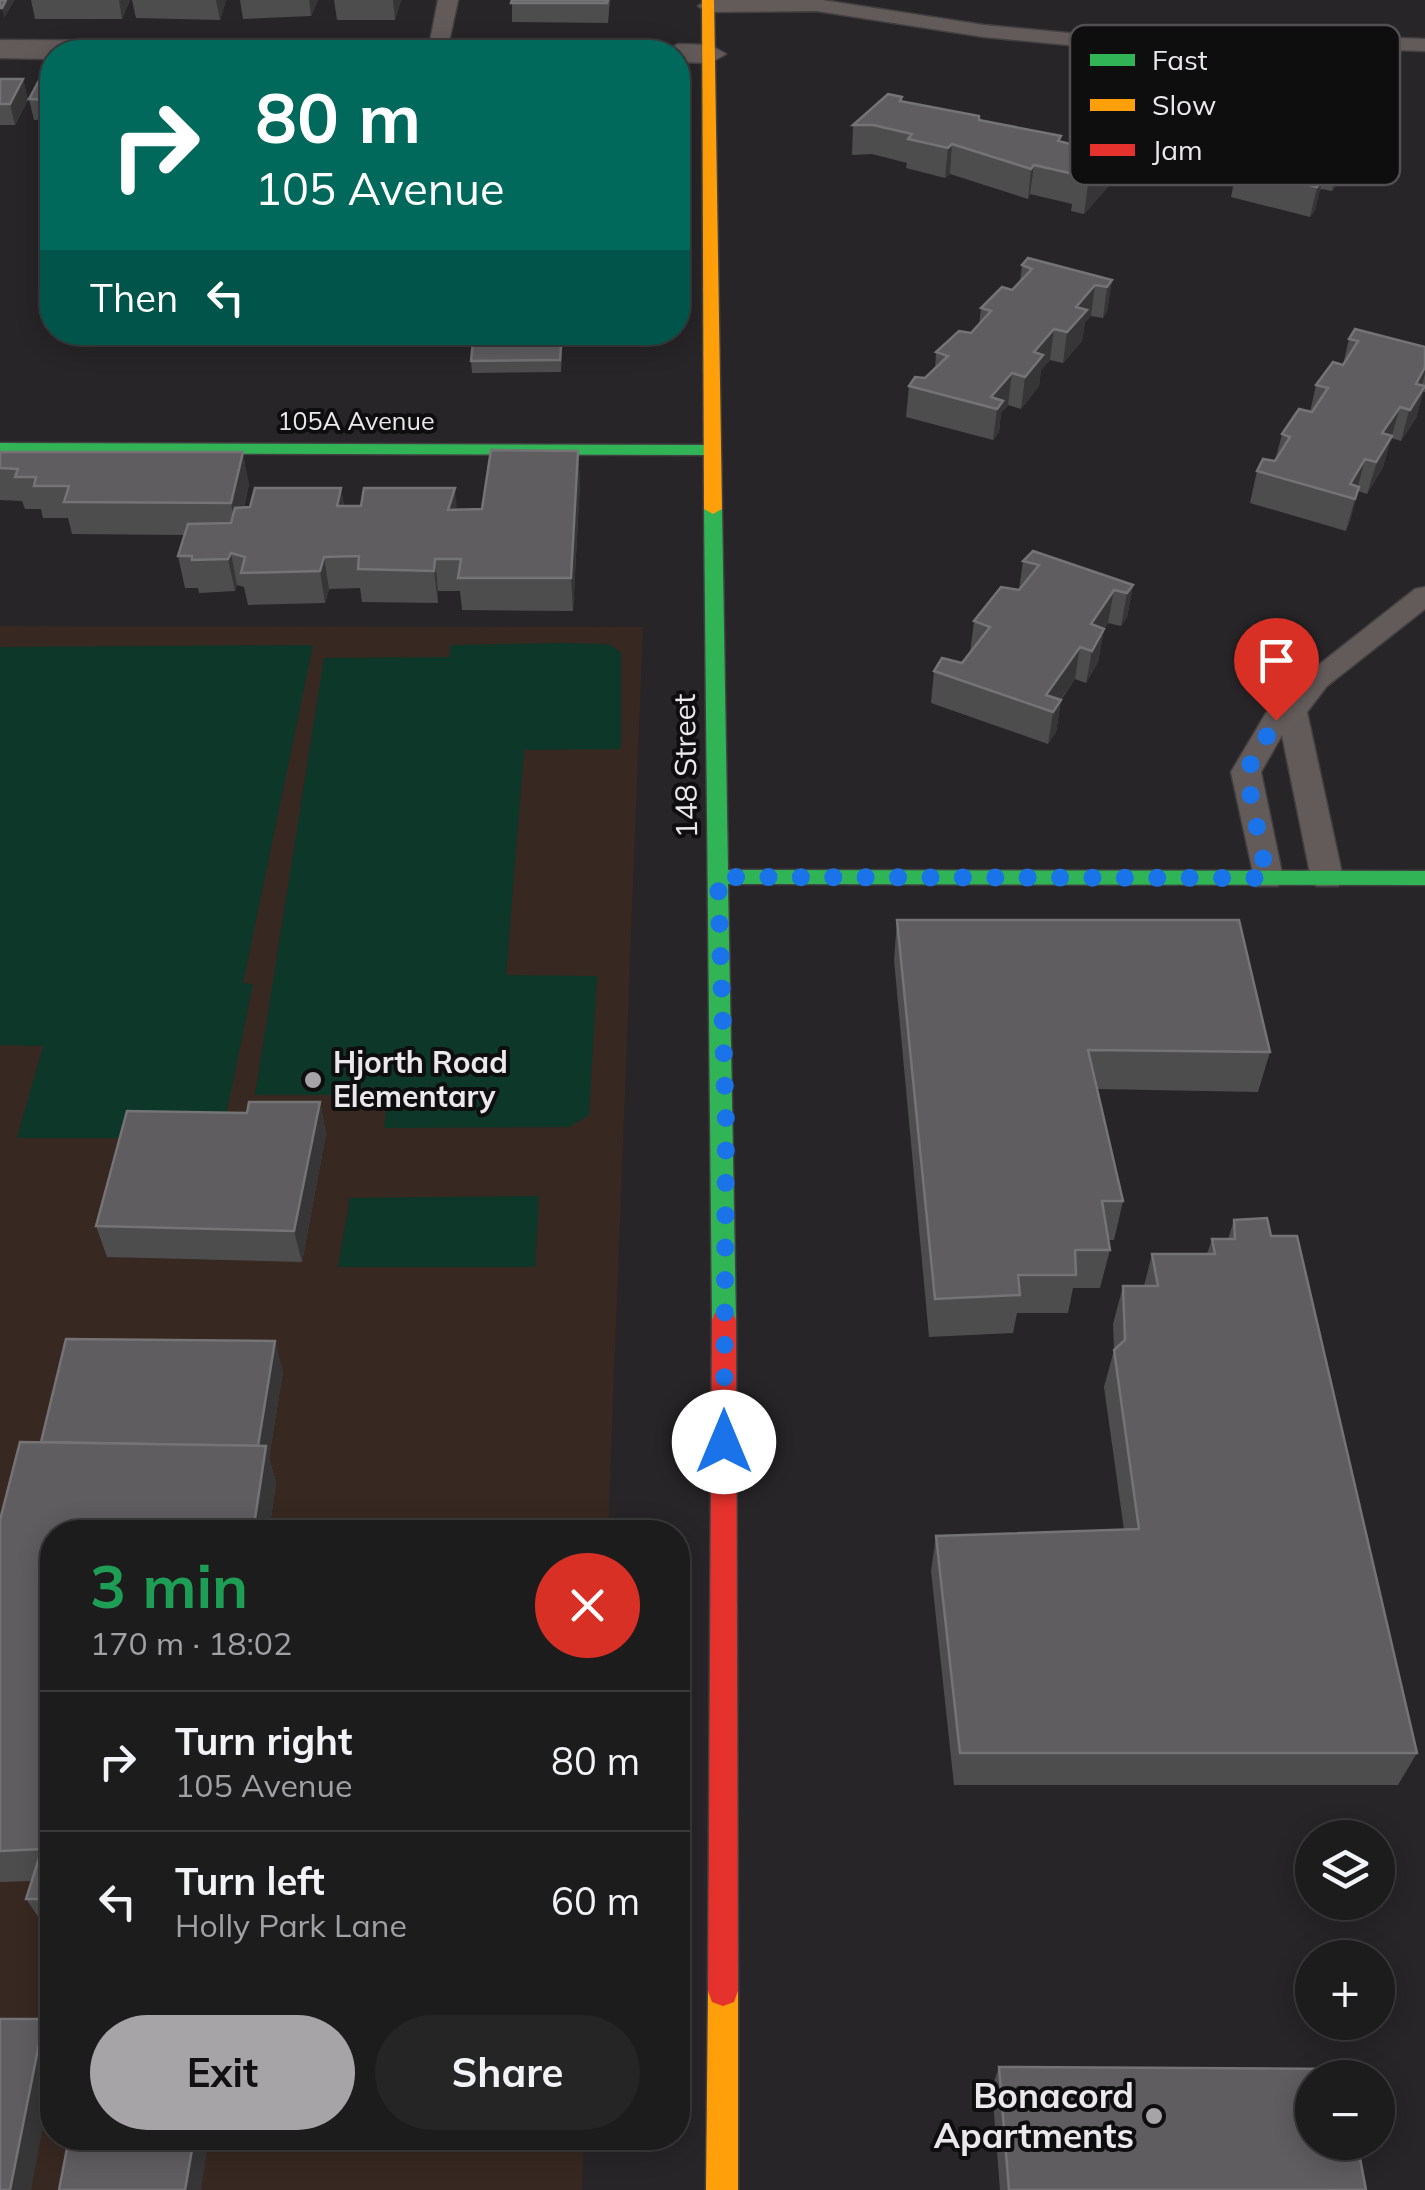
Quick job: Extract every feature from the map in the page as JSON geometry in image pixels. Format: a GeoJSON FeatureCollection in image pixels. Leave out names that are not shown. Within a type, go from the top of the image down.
{"type":"FeatureCollection","features":[{"type":"Feature","properties":{"kind":"main road","name":"148 Street"},"geometry":{"type":"LineString","coordinates":[[709,9],[718,877],[726,1122],[722,2190]]}},
{"type":"Feature","properties":{"kind":"main road","name":"105A Avenue"},"geometry":{"type":"LineString","coordinates":[[0,448],[712,450]]}},
{"type":"Feature","properties":{"kind":"main road"},"geometry":{"type":"LineString","coordinates":[[718,877],[1425,878]]}},
{"type":"Feature","properties":{"kind":"street"},"geometry":{"type":"LineString","coordinates":[[0,50],[40,50]]}},
{"type":"Feature","properties":{"kind":"street"},"geometry":{"type":"LineString","coordinates":[[690,54],[710,54]]}},
{"type":"Feature","properties":{"kind":"lane"},"geometry":{"type":"LineString","coordinates":[[439,40],[448,0]]}},
{"type":"Feature","properties":{"kind":"lane"},"geometry":{"type":"LineString","coordinates":[[709,9],[895,16],[984,31],[1070,39]]}},
{"type":"Feature","properties":{"kind":"lane"},"geometry":{"type":"LineString","coordinates":[[1400,44],[1425,45]]}},
{"type":"Feature","properties":{"kind":"lane"},"geometry":{"type":"LineString","coordinates":[[1267,878],[1246,772],[1276,720],[1292,712],[1316,680],[1425,595]]}},
{"type":"Feature","properties":{"kind":"lane"},"geometry":{"type":"LineString","coordinates":[[1292,712],[1327,878]]}},
{"type":"Feature","properties":{"kind":"shaded area","name":"Hjorth Road Elementary"},"geometry":{"type":"Polygon","coordinates":[[[0,626],[643,627],[608,1520],[40,1520],[40,2150],[584,2150],[582,2190],[0,2190],[0,626]]]}},
{"type":"Feature","properties":{"kind":"green space"},"geometry":{"type":"Polygon","coordinates":[[[609,644],[621,653],[621,749],[524,750],[506,975],[597,976],[589,1115],[569,1127],[384,1128],[388,1095],[255,1095],[324,658],[449,657],[451,645],[609,644]]]}},
{"type":"Feature","properties":{"kind":"green space"},"geometry":{"type":"Polygon","coordinates":[[[313,645],[243,983],[253,984],[224,1125],[146,1138],[17,1138],[43,1046],[0,1045],[0,647],[313,645]]]}},
{"type":"Feature","properties":{"kind":"green space"},"geometry":{"type":"Polygon","coordinates":[[[539,1196],[535,1267],[338,1267],[350,1198],[539,1196]]]}},
{"type":"Feature","properties":{"kind":"building"},"geometry":{"type":"Polygon","coordinates":[[[512,0],[608,0],[511,3],[512,0]]]}},
{"type":"Feature","properties":{"kind":"building"},"geometry":{"type":"Polygon","coordinates":[[[0,79],[23,79],[10,104],[0,104],[0,79]]]}},
{"type":"Feature","properties":{"kind":"building"},"geometry":{"type":"Polygon","coordinates":[[[40,79],[40,99],[29,99],[40,79]]]}},
{"type":"Feature","properties":{"kind":"building"},"geometry":{"type":"Polygon","coordinates":[[[888,94],[902,97],[900,101],[1061,136],[1058,141],[1070,144],[1070,173],[1034,165],[1031,169],[952,144],[948,148],[908,139],[912,134],[873,125],[853,125],[888,94]]]}},
{"type":"Feature","properties":{"kind":"building"},"geometry":{"type":"Polygon","coordinates":[[[1028,258],[1112,280],[1107,287],[1095,285],[1076,307],[1087,310],[1067,332],[1054,329],[1034,352],[1043,355],[1025,377],[1012,373],[991,397],[1003,401],[997,409],[909,386],[915,377],[925,378],[948,356],[936,352],[959,331],[971,333],[991,311],[981,308],[1002,287],[1012,290],[1032,269],[1022,265],[1028,258]]]}},
{"type":"Feature","properties":{"kind":"building"},"geometry":{"type":"Polygon","coordinates":[[[1355,329],[1425,347],[1425,367],[1416,384],[1425,386],[1410,410],[1400,407],[1382,433],[1392,436],[1376,462],[1365,459],[1350,484],[1359,487],[1355,499],[1257,471],[1263,459],[1275,461],[1290,437],[1282,434],[1299,409],[1312,412],[1328,388],[1316,385],[1333,362],[1343,365],[1358,341],[1349,339],[1355,329]]]}},
{"type":"Feature","properties":{"kind":"building"},"geometry":{"type":"Polygon","coordinates":[[[473,345],[561,345],[560,360],[471,361],[473,345]]]}},
{"type":"Feature","properties":{"kind":"building"},"geometry":{"type":"Polygon","coordinates":[[[491,450],[578,451],[571,578],[458,578],[461,559],[435,559],[434,571],[358,569],[359,556],[324,557],[320,571],[241,573],[245,557],[231,553],[228,559],[192,560],[192,556],[178,556],[188,524],[231,523],[235,508],[250,507],[255,488],[341,488],[337,506],[361,506],[364,488],[455,488],[448,510],[482,509],[491,450]]]}},
{"type":"Feature","properties":{"kind":"building"},"geometry":{"type":"Polygon","coordinates":[[[0,452],[243,452],[231,503],[64,502],[69,486],[34,486],[36,477],[15,477],[18,469],[0,468],[0,452]]]}},
{"type":"Feature","properties":{"kind":"building"},"geometry":{"type":"Polygon","coordinates":[[[1033,551],[1133,585],[1127,593],[1114,590],[1091,624],[1104,629],[1092,651],[1080,647],[1046,695],[1061,700],[1053,712],[934,671],[942,658],[962,663],[990,627],[974,621],[1001,587],[1019,590],[1039,565],[1023,561],[1033,551]]]}},
{"type":"Feature","properties":{"kind":"building"},"geometry":{"type":"Polygon","coordinates":[[[897,920],[1239,920],[1270,1052],[1088,1050],[1123,1201],[1102,1201],[1110,1250],[1075,1250],[1076,1275],[1018,1275],[1020,1295],[935,1299],[897,920]]]}},
{"type":"Feature","properties":{"kind":"building"},"geometry":{"type":"Polygon","coordinates":[[[249,1102],[320,1102],[294,1231],[96,1226],[127,1111],[247,1113],[249,1102]]]}},
{"type":"Feature","properties":{"kind":"building"},"geometry":{"type":"Polygon","coordinates":[[[1267,1218],[1271,1236],[1297,1236],[1417,1753],[960,1753],[936,1536],[1139,1529],[1114,1350],[1125,1340],[1123,1286],[1158,1286],[1152,1254],[1215,1254],[1212,1239],[1235,1239],[1234,1220],[1267,1218]]]}},
{"type":"Feature","properties":{"kind":"building"},"geometry":{"type":"Polygon","coordinates":[[[66,1339],[275,1341],[258,1446],[41,1442],[66,1339]]]}},
{"type":"Feature","properties":{"kind":"building"},"geometry":{"type":"Polygon","coordinates":[[[20,1442],[266,1446],[255,1520],[40,1520],[40,1849],[0,1851],[0,1520],[20,1442]]]}},
{"type":"Feature","properties":{"kind":"building"},"geometry":{"type":"Polygon","coordinates":[[[40,1855],[40,1899],[26,1899],[40,1855]]]}},
{"type":"Feature","properties":{"kind":"building"},"geometry":{"type":"Polygon","coordinates":[[[0,2019],[40,2019],[40,2039],[10,2190],[0,2190],[0,2019]]]}},
{"type":"Feature","properties":{"kind":"building","name":"Bonacord Apartments"},"geometry":{"type":"Polygon","coordinates":[[[999,2067],[1295,2069],[1295,2160],[1360,2160],[1366,2190],[1009,2190],[999,2067]]]}},
{"type":"Feature","properties":{"kind":"building"},"geometry":{"type":"Polygon","coordinates":[[[67,2150],[192,2150],[185,2190],[59,2190],[67,2150]]]}},
{"type":"Feature","properties":{"kind":"traffic: fast"},"geometry":{"type":"LineString","coordinates":[[0,448],[712,450]]}},
{"type":"Feature","properties":{"kind":"traffic: fast"},"geometry":{"type":"LineString","coordinates":[[713,509],[724,1320]]}},
{"type":"Feature","properties":{"kind":"traffic: fast"},"geometry":{"type":"LineString","coordinates":[[719,877],[1425,878]]}},
{"type":"Feature","properties":{"kind":"traffic: slow"},"geometry":{"type":"LineString","coordinates":[[708,0],[713,509]]}},
{"type":"Feature","properties":{"kind":"traffic: slow"},"geometry":{"type":"LineString","coordinates":[[722,2190],[723,1991]]}},
{"type":"Feature","properties":{"kind":"traffic: jam"},"geometry":{"type":"LineString","coordinates":[[723,1991],[724,1320]]}},
{"type":"Feature","properties":{"kind":"place","name":"Hjorth Road Elementary"},"geometry":{"type":"Point","coordinates":[313,1080]}},
{"type":"Feature","properties":{"kind":"place","name":"Bonacord Apartments"},"geometry":{"type":"Point","coordinates":[1154,2116]}},
{"type":"Feature","properties":{"kind":"route"},"geometry":{"type":"LineString","coordinates":[[724,1442],[726,1122],[718,877],[1267,878],[1246,772],[1276,720]]}}]}
